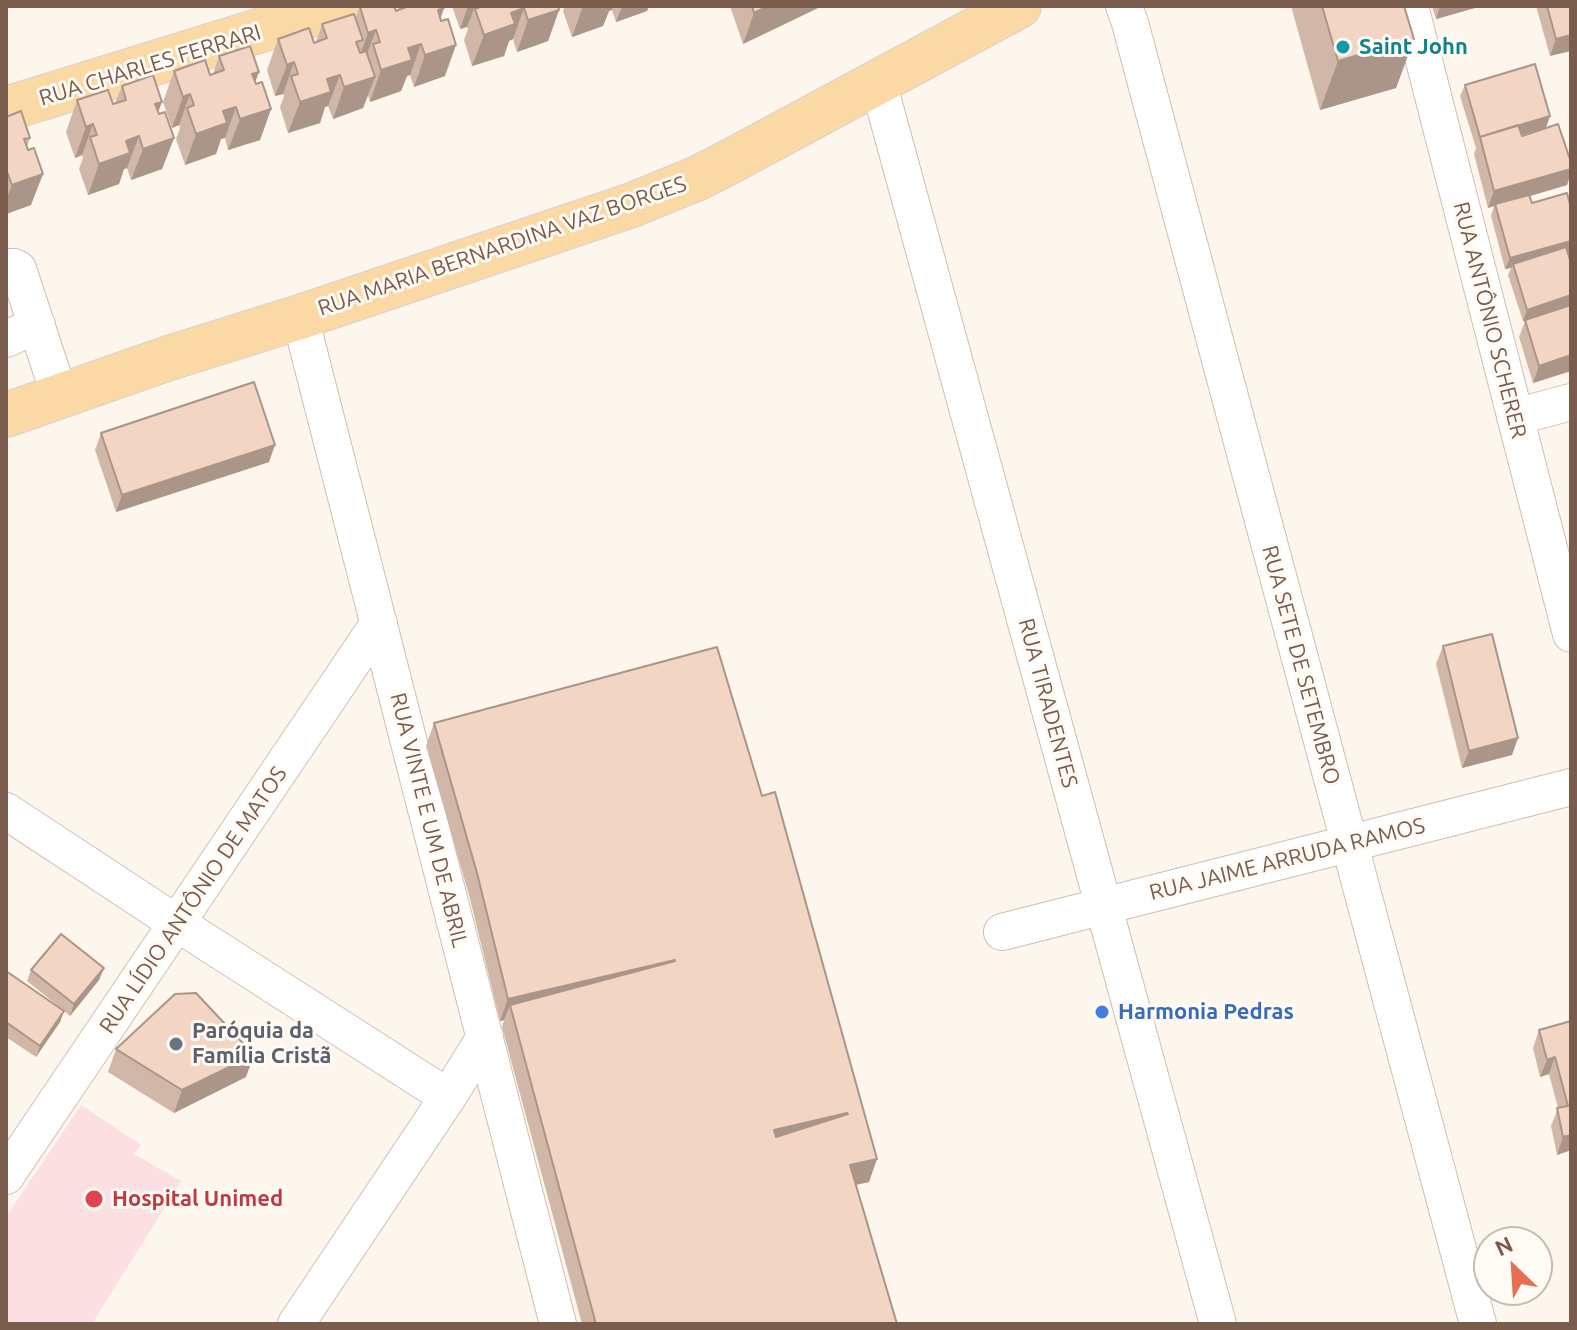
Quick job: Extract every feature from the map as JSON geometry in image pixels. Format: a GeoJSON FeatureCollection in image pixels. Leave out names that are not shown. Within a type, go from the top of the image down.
{"type":"FeatureCollection","features":[{"type":"Feature","properties":{"kind":"main road","name":"RUA CHARLES FERRARI"},"geometry":{"type":"LineString","coordinates":[[6,109],[273,16],[339,6]]}},
{"type":"Feature","properties":{"kind":"main road","name":"RUA MARIA BERNARDINA VAZ BORGES"},"geometry":{"type":"LineString","coordinates":[[6,415],[632,205],[698,178],[1019,6]]}},
{"type":"Feature","properties":{"kind":"street","name":"RUA SETE DE SETEMBRO"},"geometry":{"type":"LineString","coordinates":[[1124,6],[1478,1324]]}},
{"type":"Feature","properties":{"kind":"street","name":"RUA ANTÔNIO SCHERER"},"geometry":{"type":"LineString","coordinates":[[1410,6],[1571,634]]}},
{"type":"Feature","properties":{"kind":"street","name":"RUA TIRADENTES"},"geometry":{"type":"LineString","coordinates":[[878,82],[1218,1324]]}},
{"type":"Feature","properties":{"kind":"street"},"geometry":{"type":"LineString","coordinates":[[6,267],[18,269],[21,332],[60,397]]}},
{"type":"Feature","properties":{"kind":"street","name":"RUA VINTE E UM DE ABRIL"},"geometry":{"type":"LineString","coordinates":[[300,317],[558,1324]]}},
{"type":"Feature","properties":{"kind":"street"},"geometry":{"type":"LineString","coordinates":[[1515,417],[1571,402]]}},
{"type":"Feature","properties":{"kind":"street","name":"RUA LÍDIO ANTÔNIO DE MATOS"},"geometry":{"type":"LineString","coordinates":[[6,1176],[379,623]]}},
{"type":"Feature","properties":{"kind":"street","name":"RUA JAIME ARRUDA RAMOS"},"geometry":{"type":"LineString","coordinates":[[1002,932],[1571,787]]}},
{"type":"Feature","properties":{"kind":"street"},"geometry":{"type":"LineString","coordinates":[[6,811],[448,1097]]}},
{"type":"Feature","properties":{"kind":"street"},"geometry":{"type":"LineString","coordinates":[[296,1324],[485,1037]]}},
{"type":"Feature","properties":{"kind":"shaded area","name":"Hospital Unimed"},"geometry":{"type":"Polygon","coordinates":[[[81,1105],[141,1145],[134,1154],[181,1181],[92,1324],[6,1324],[6,1217],[81,1105]]]}},
{"type":"Feature","properties":{"kind":"building"},"geometry":{"type":"Polygon","coordinates":[[[394,6],[396,11],[409,6],[443,6],[438,10],[441,21],[448,19],[456,45],[425,55],[421,44],[408,48],[412,60],[381,70],[373,44],[380,42],[376,30],[368,33],[360,7],[394,6]]]}},
{"type":"Feature","properties":{"kind":"building"},"geometry":{"type":"Polygon","coordinates":[[[482,6],[558,6],[559,10],[528,20],[524,8],[511,13],[515,24],[484,35],[475,9],[482,6]]]}},
{"type":"Feature","properties":{"kind":"building"},"geometry":{"type":"Polygon","coordinates":[[[752,6],[768,6],[754,13],[752,6]]]}},
{"type":"Feature","properties":{"kind":"building"},"geometry":{"type":"Polygon","coordinates":[[[1322,6],[1404,6],[1414,39],[1338,61],[1322,6]]]}},
{"type":"Feature","properties":{"kind":"building"},"geometry":{"type":"Polygon","coordinates":[[[1547,6],[1571,6],[1571,35],[1556,39],[1547,6]]]}},
{"type":"Feature","properties":{"kind":"building"},"geometry":{"type":"Polygon","coordinates":[[[354,14],[363,40],[356,42],[360,53],[366,51],[375,77],[344,87],[340,75],[327,79],[331,92],[300,102],[291,76],[298,74],[294,62],[287,65],[278,39],[309,28],[314,43],[327,38],[322,24],[354,14]]]}},
{"type":"Feature","properties":{"kind":"building"},"geometry":{"type":"Polygon","coordinates":[[[250,46],[259,72],[252,74],[256,84],[262,82],[271,109],[240,119],[236,107],[223,111],[227,123],[196,134],[187,108],[194,105],[190,94],[183,97],[174,71],[205,60],[210,75],[224,70],[219,56],[250,46]]]}},
{"type":"Feature","properties":{"kind":"building"},"geometry":{"type":"Polygon","coordinates":[[[1535,64],[1550,116],[1480,137],[1465,85],[1535,64]]]}},
{"type":"Feature","properties":{"kind":"building"},"geometry":{"type":"Polygon","coordinates":[[[153,75],[162,102],[155,104],[159,114],[165,112],[174,138],[143,149],[139,136],[126,141],[130,153],[99,164],[90,137],[97,135],[93,124],[86,127],[77,100],[108,90],[113,104],[126,100],[122,86],[153,75]]]}},
{"type":"Feature","properties":{"kind":"building"},"geometry":{"type":"Polygon","coordinates":[[[21,111],[30,138],[24,139],[28,150],[34,148],[43,174],[12,185],[6,173],[6,117],[21,111]]]}},
{"type":"Feature","properties":{"kind":"building"},"geometry":{"type":"Polygon","coordinates":[[[1558,124],[1571,169],[1494,191],[1480,137],[1518,125],[1522,136],[1558,124]]]}},
{"type":"Feature","properties":{"kind":"building"},"geometry":{"type":"Polygon","coordinates":[[[1567,193],[1571,208],[1571,241],[1510,258],[1495,204],[1529,195],[1532,203],[1567,193]]]}},
{"type":"Feature","properties":{"kind":"building"},"geometry":{"type":"Polygon","coordinates":[[[1566,247],[1571,263],[1571,295],[1527,310],[1513,264],[1566,247]]]}},
{"type":"Feature","properties":{"kind":"building"},"geometry":{"type":"Polygon","coordinates":[[[1571,305],[1571,355],[1539,366],[1525,320],[1571,305]]]}},
{"type":"Feature","properties":{"kind":"building"},"geometry":{"type":"Polygon","coordinates":[[[254,382],[275,445],[122,495],[101,433],[254,382]]]}},
{"type":"Feature","properties":{"kind":"building"},"geometry":{"type":"Polygon","coordinates":[[[1492,634],[1518,738],[1469,751],[1443,646],[1492,634]]]}},
{"type":"Feature","properties":{"kind":"building"},"geometry":{"type":"Polygon","coordinates":[[[717,647],[762,796],[775,792],[877,1159],[850,1165],[897,1324],[596,1324],[510,1005],[675,960],[508,999],[477,873],[434,723],[717,647]],[[847,1113],[774,1130],[776,1137],[847,1113]]]}},
{"type":"Feature","properties":{"kind":"building"},"geometry":{"type":"Polygon","coordinates":[[[61,934],[104,968],[74,1004],[31,970],[61,934]]]}},
{"type":"Feature","properties":{"kind":"building"},"geometry":{"type":"Polygon","coordinates":[[[6,971],[64,1011],[40,1046],[6,1022],[6,971]]]}},
{"type":"Feature","properties":{"kind":"building","name":"Paróquia da Família Cristã"},"geometry":{"type":"Polygon","coordinates":[[[196,993],[254,1055],[182,1090],[116,1049],[175,994],[196,993]]]}},
{"type":"Feature","properties":{"kind":"building"},"geometry":{"type":"Polygon","coordinates":[[[1571,1021],[1571,1135],[1563,1137],[1557,1108],[1568,1106],[1555,1057],[1547,1060],[1539,1030],[1571,1021]]]}},
{"type":"Feature","properties":{"kind":"place","name":"Saint John"},"geometry":{"type":"Point","coordinates":[1343,47]}},
{"type":"Feature","properties":{"kind":"place","name":"Harmonia Pedras"},"geometry":{"type":"Point","coordinates":[1102,1012]}},
{"type":"Feature","properties":{"kind":"place","name":"Paróquia da Família Cristã"},"geometry":{"type":"Point","coordinates":[176,1044]}},
{"type":"Feature","properties":{"kind":"place","name":"Hospital Unimed"},"geometry":{"type":"Point","coordinates":[94,1199]}}]}
